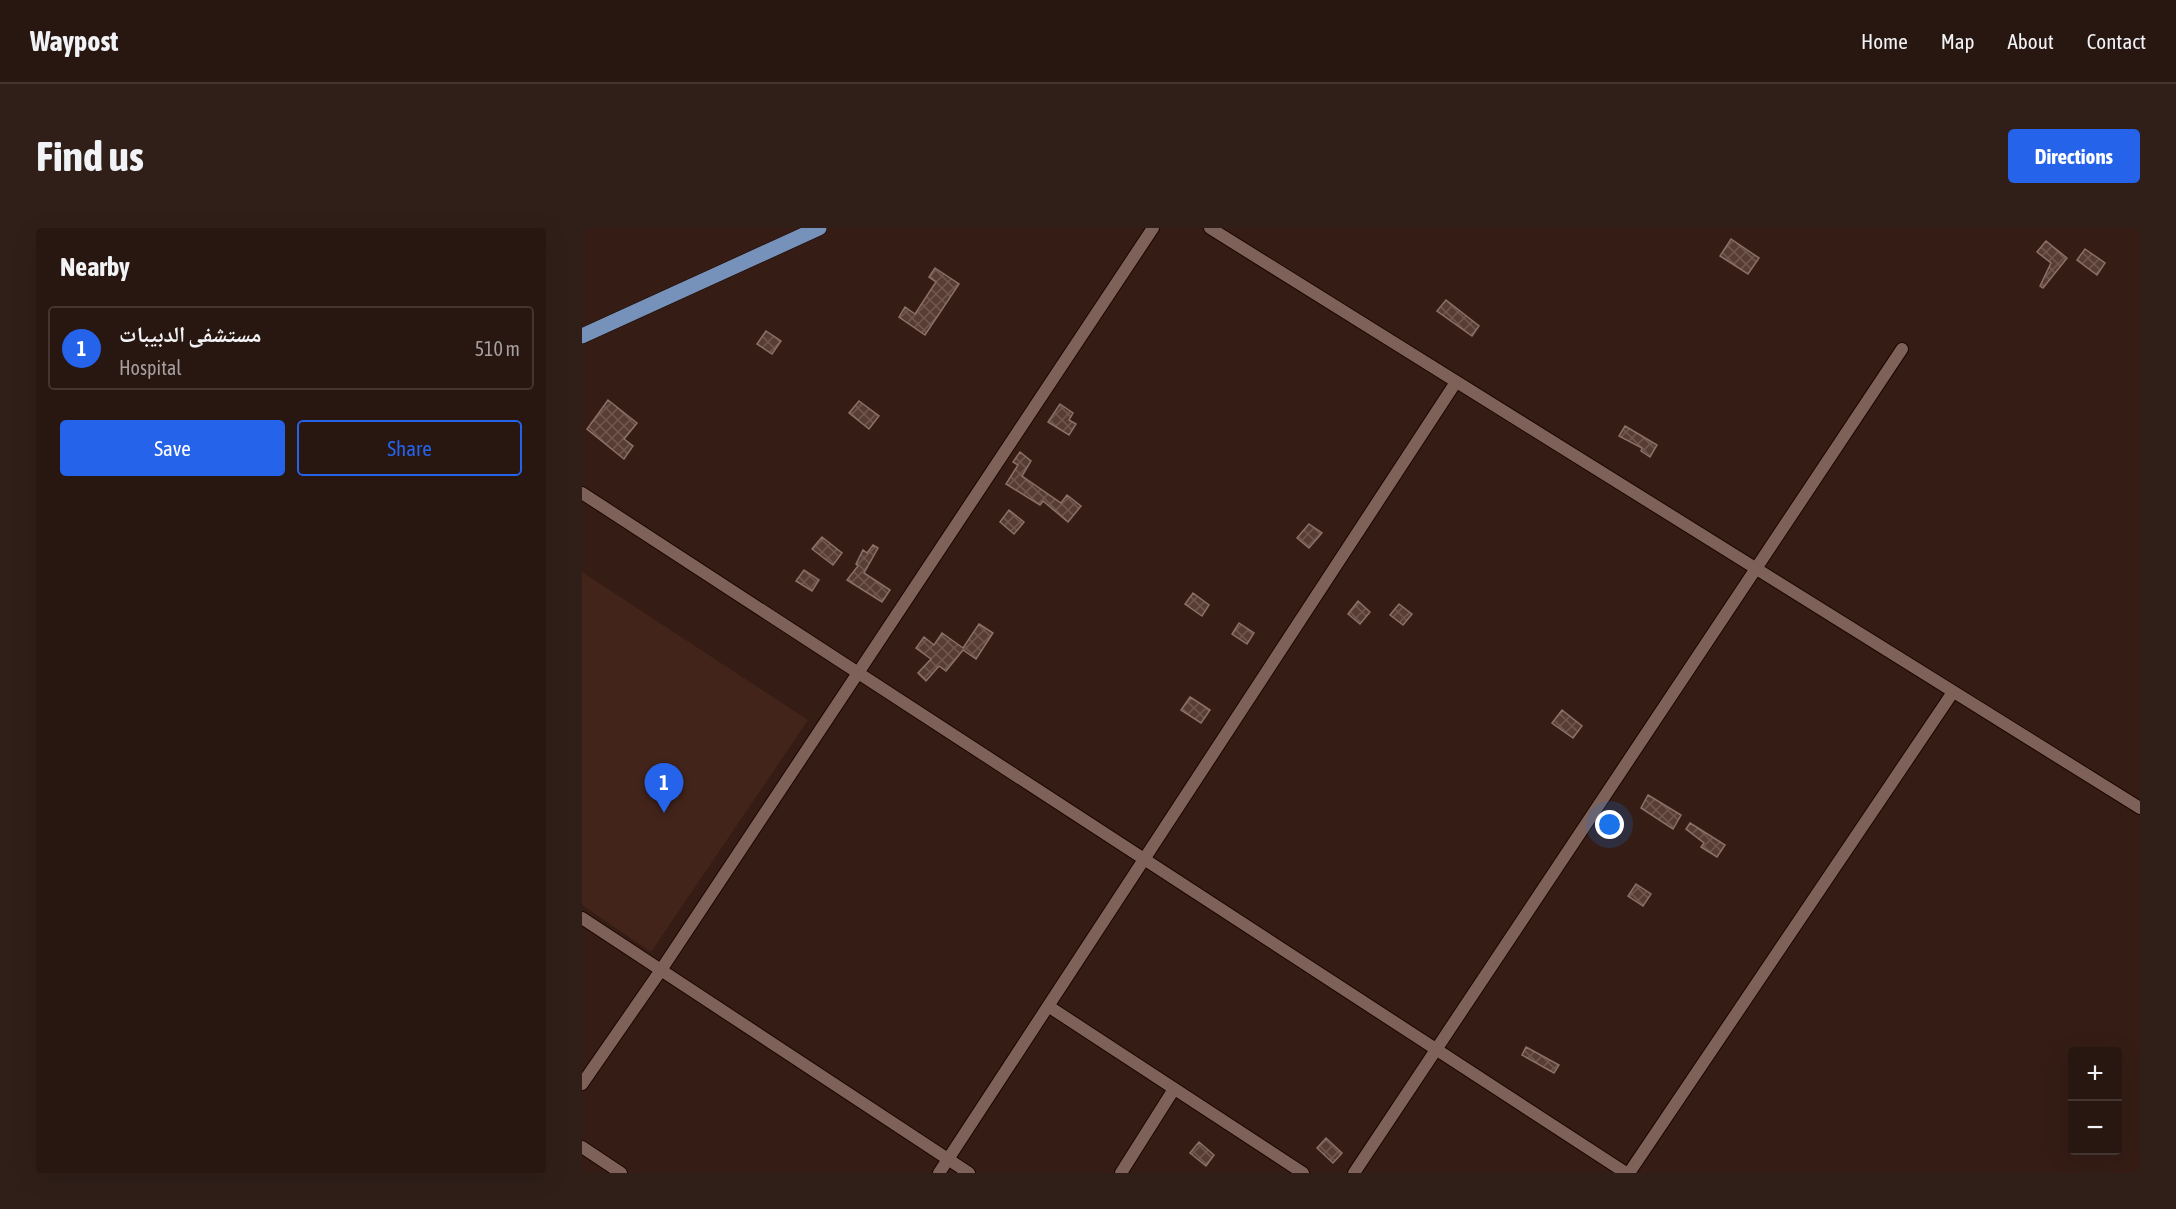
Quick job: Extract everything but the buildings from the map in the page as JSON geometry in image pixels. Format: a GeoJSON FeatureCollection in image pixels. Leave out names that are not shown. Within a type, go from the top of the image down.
{"type":"FeatureCollection","features":[{"type":"Feature","properties":{"kind":"main road"},"geometry":{"type":"LineString","coordinates":[[582,336],[819,228]]}},
{"type":"Feature","properties":{"kind":"street"},"geometry":{"type":"LineString","coordinates":[[582,1084],[661,970],[1154,228]]}},
{"type":"Feature","properties":{"kind":"street"},"geometry":{"type":"LineString","coordinates":[[1210,228],[2140,808]]}},
{"type":"Feature","properties":{"kind":"street"},"geometry":{"type":"LineString","coordinates":[[1354,1173],[1902,349]]}},
{"type":"Feature","properties":{"kind":"street"},"geometry":{"type":"LineString","coordinates":[[939,1173],[1456,382]]}},
{"type":"Feature","properties":{"kind":"street"},"geometry":{"type":"LineString","coordinates":[[582,493],[1627,1173],[1953,692]]}},
{"type":"Feature","properties":{"kind":"street"},"geometry":{"type":"LineString","coordinates":[[582,918],[969,1173]]}},
{"type":"Feature","properties":{"kind":"street"},"geometry":{"type":"LineString","coordinates":[[1048,1006],[1303,1173]]}},
{"type":"Feature","properties":{"kind":"street"},"geometry":{"type":"LineString","coordinates":[[1121,1173],[1174,1089]]}},
{"type":"Feature","properties":{"kind":"street"},"geometry":{"type":"LineString","coordinates":[[582,1147],[621,1173]]}},
{"type":"Feature","properties":{"kind":"shaded area"},"geometry":{"type":"Polygon","coordinates":[[[582,572],[808,720],[651,952],[582,905],[582,572]]]}},
{"type":"Feature","properties":{"kind":"place","name":"مستشفى الدبيبات"},"geometry":{"type":"Point","coordinates":[664,813]}}]}
